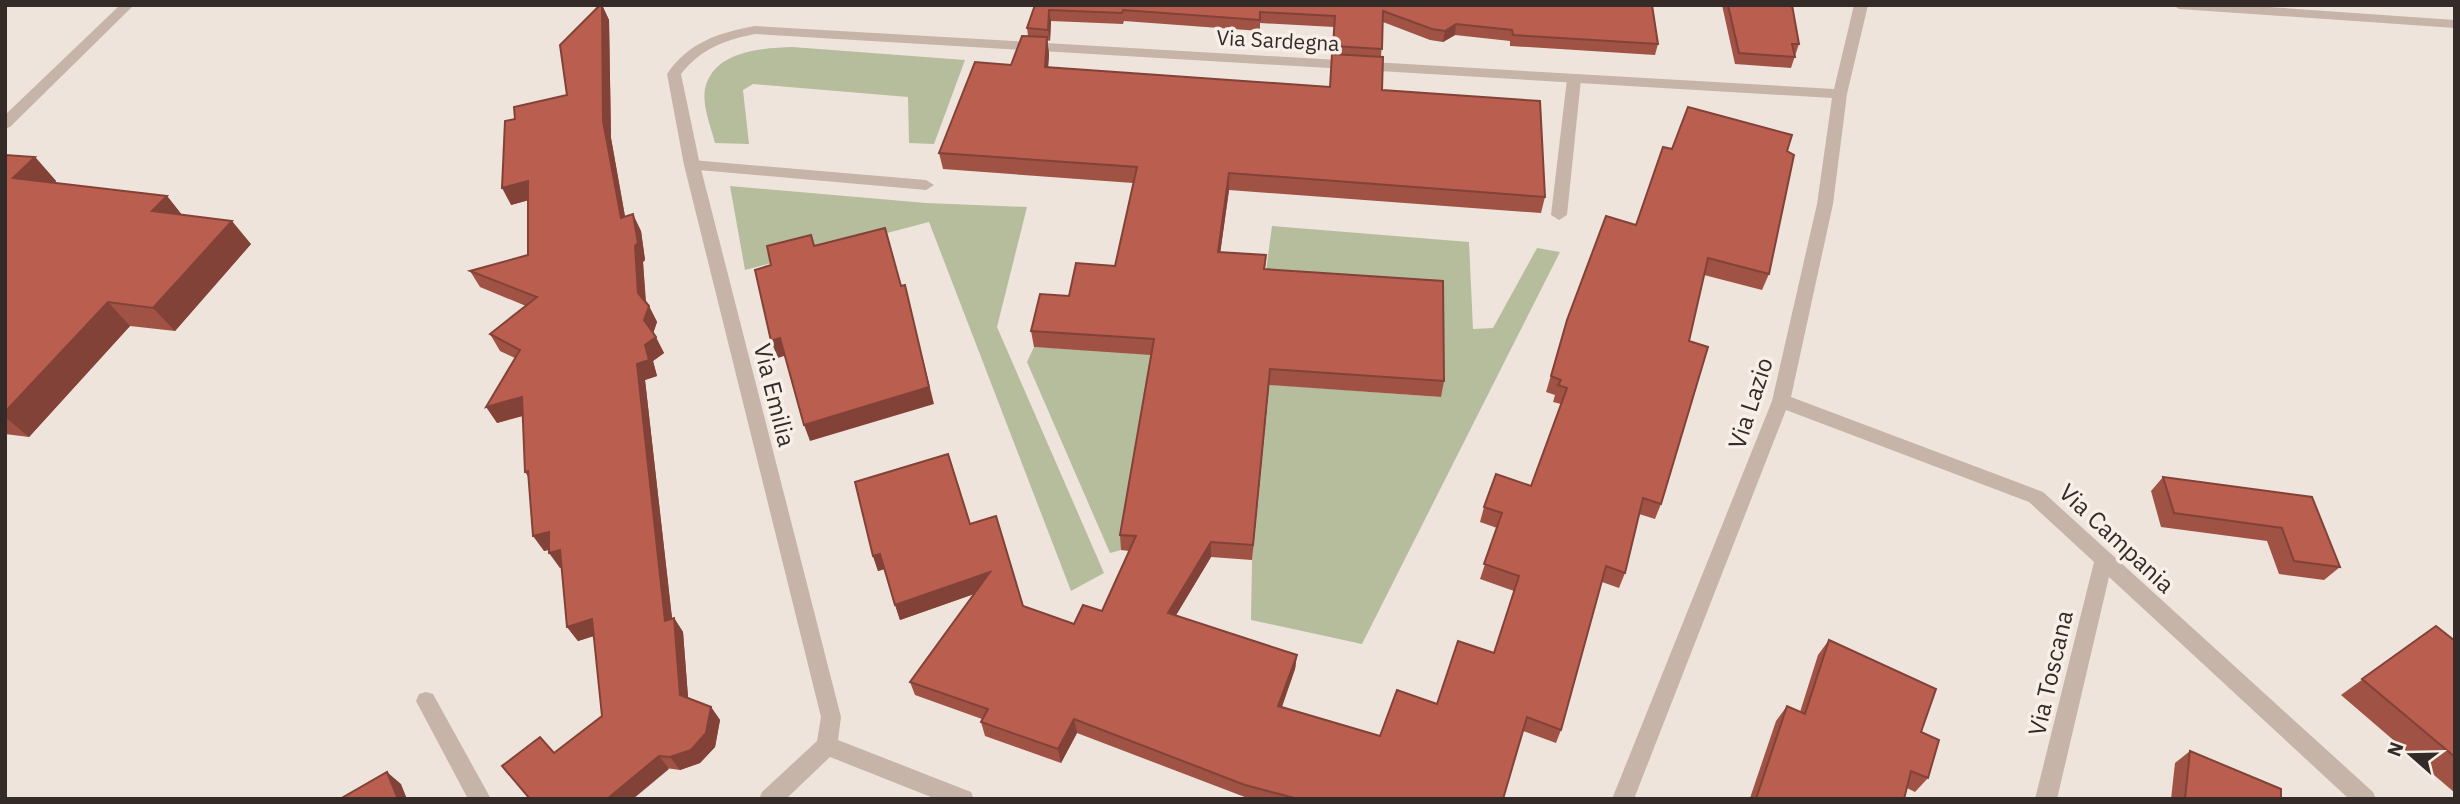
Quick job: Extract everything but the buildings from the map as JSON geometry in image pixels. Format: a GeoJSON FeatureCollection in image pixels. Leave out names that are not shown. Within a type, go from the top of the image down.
{"type":"FeatureCollection","features":[{"type":"Feature","properties":{"kind":"street"},"geometry":{"type":"LineString","coordinates":[[5,124],[128,5]]}},
{"type":"Feature","properties":{"kind":"street","name":"Via Lazio"},"geometry":{"type":"LineString","coordinates":[[1623,799],[1781,401],[1825,204],[1840,94],[1861,5]]}},
{"type":"Feature","properties":{"kind":"street"},"geometry":{"type":"LineString","coordinates":[[2179,5],[2287,9],[2455,24]]}},
{"type":"Feature","properties":{"kind":"street","name":"Via Sardegna"},"geometry":{"type":"LineString","coordinates":[[755,30],[1840,94]]}},
{"type":"Feature","properties":{"kind":"street","name":"Via Emilia"},"geometry":{"type":"LineString","coordinates":[[755,30],[703,44],[687,56],[674,74],[692,166],[831,717],[827,746]]}},
{"type":"Feature","properties":{"kind":"street"},"geometry":{"type":"LineString","coordinates":[[1559,215],[1574,79]]}},
{"type":"Feature","properties":{"kind":"street"},"geometry":{"type":"LineString","coordinates":[[692,166],[926,185]]}},
{"type":"Feature","properties":{"kind":"street","name":"Via Campania"},"geometry":{"type":"LineString","coordinates":[[1781,401],[2036,497],[2365,799]]}},
{"type":"Feature","properties":{"kind":"street","name":"Via Toscana"},"geometry":{"type":"LineString","coordinates":[[2046,799],[2104,559]]}},
{"type":"Feature","properties":{"kind":"street"},"geometry":{"type":"LineString","coordinates":[[426,701],[480,799]]}},
{"type":"Feature","properties":{"kind":"street"},"geometry":{"type":"LineString","coordinates":[[770,799],[827,746],[963,799]]}},
{"type":"Feature","properties":{"kind":"green space"},"geometry":{"type":"Polygon","coordinates":[[[792,47],[965,60],[934,144],[909,143],[908,97],[753,84],[743,90],[749,144],[715,143],[705,102],[705,89],[710,76],[728,59],[740,54],[792,47]]]}},
{"type":"Feature","properties":{"kind":"green space"},"geometry":{"type":"Polygon","coordinates":[[[730,186],[926,203],[1027,207],[997,327],[1104,573],[1071,591],[929,222],[745,270],[730,186]]]}},
{"type":"Feature","properties":{"kind":"green space"},"geometry":{"type":"Polygon","coordinates":[[[1272,226],[1469,242],[1473,329],[1493,328],[1537,248],[1560,252],[1362,644],[1251,620],[1252,560],[1268,398],[1223,381],[1441,397],[1264,286],[1272,226]]]}},
{"type":"Feature","properties":{"kind":"green space"},"geometry":{"type":"Polygon","coordinates":[[[1034,347],[1155,353],[1121,550],[1110,553],[1027,362],[1034,347]]]}}]}
